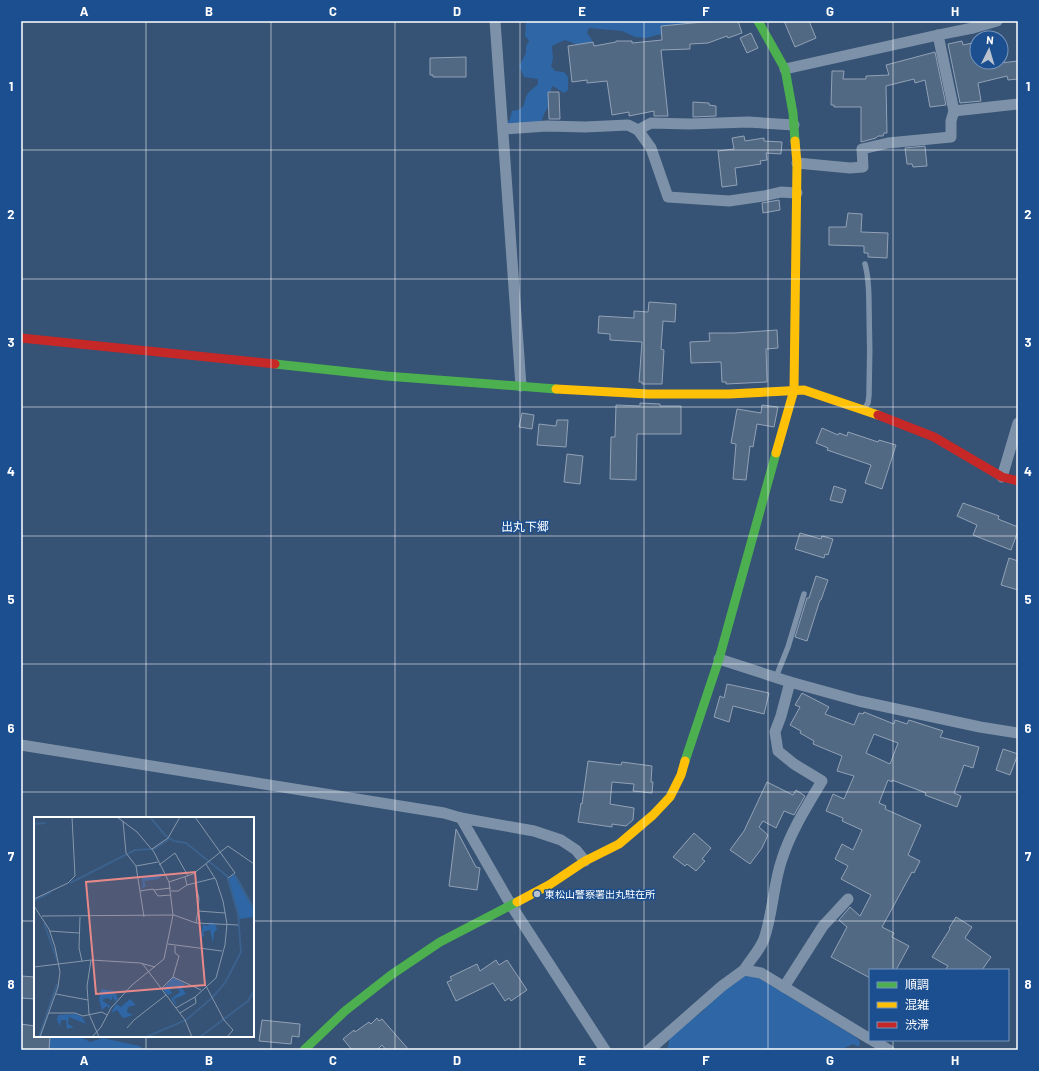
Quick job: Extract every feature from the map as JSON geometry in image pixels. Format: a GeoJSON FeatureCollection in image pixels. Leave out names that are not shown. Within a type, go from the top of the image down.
{"type":"FeatureCollection","features":[{"type":"Feature","properties":{"kind":"street"},"geometry":{"type":"LineString","coordinates":[[495,21],[521,386]]}},
{"type":"Feature","properties":{"kind":"street"},"geometry":{"type":"LineString","coordinates":[[304,1050],[345,1011],[391,975],[440,942],[549,885],[584,861],[619,844],[653,815],[670,797],[681,774],[719,659],[794,390],[797,163],[794,125],[785,68],[758,21]]}},
{"type":"Feature","properties":{"kind":"street"},"geometry":{"type":"LineString","coordinates":[[785,68],[938,35],[972,25],[997,21]]}},
{"type":"Feature","properties":{"kind":"street"},"geometry":{"type":"LineString","coordinates":[[797,163],[850,168],[863,167],[862,149],[888,143],[951,137],[951,121],[954,111],[938,35]]}},
{"type":"Feature","properties":{"kind":"street"},"geometry":{"type":"LineString","coordinates":[[954,111],[1018,104]]}},
{"type":"Feature","properties":{"kind":"street"},"geometry":{"type":"LineString","coordinates":[[638,130],[651,123],[688,124],[748,122],[794,125]]}},
{"type":"Feature","properties":{"kind":"street"},"geometry":{"type":"LineString","coordinates":[[503,129],[547,126],[585,127],[628,125],[638,130],[651,148],[668,197],[729,201],[781,192],[797,193]]}},
{"type":"Feature","properties":{"kind":"street"},"geometry":{"type":"LineString","coordinates":[[21,338],[386,376],[521,386],[648,394],[729,394],[804,390],[864,410],[934,438],[1002,477],[1018,481]]}},
{"type":"Feature","properties":{"kind":"street"},"geometry":{"type":"LineString","coordinates":[[1002,477],[1018,423]]}},
{"type":"Feature","properties":{"kind":"street"},"geometry":{"type":"LineString","coordinates":[[719,659],[790,682],[859,701],[980,728],[1018,733]]}},
{"type":"Feature","properties":{"kind":"street"},"geometry":{"type":"LineString","coordinates":[[649,1050],[722,986],[744,970],[763,941],[769,921],[773,892],[781,859],[795,826],[822,781],[794,764],[778,751],[775,732],[790,682]]}},
{"type":"Feature","properties":{"kind":"street"},"geometry":{"type":"LineString","coordinates":[[21,745],[444,813],[461,818],[534,832],[561,840],[576,850],[584,861]]}},
{"type":"Feature","properties":{"kind":"street"},"geometry":{"type":"LineString","coordinates":[[461,818],[511,905],[605,1050]]}},
{"type":"Feature","properties":{"kind":"street"},"geometry":{"type":"LineString","coordinates":[[784,987],[823,926],[848,899]]}},
{"type":"Feature","properties":{"kind":"street"},"geometry":{"type":"LineString","coordinates":[[744,970],[761,973],[869,1038]]}},
{"type":"Feature","properties":{"kind":"street"},"geometry":{"type":"LineString","coordinates":[[874,1041],[889,1050]]}},
{"type":"Feature","properties":{"kind":"lane"},"geometry":{"type":"LineString","coordinates":[[864,410],[868,403],[869,395],[870,334],[869,292],[865,264]]}},
{"type":"Feature","properties":{"kind":"lane"},"geometry":{"type":"LineString","coordinates":[[776,677],[788,647],[804,594]]}},
{"type":"Feature","properties":{"kind":"shaded area"},"geometry":{"type":"Polygon","coordinates":[[[526,21],[693,21],[682,31],[647,38],[635,37],[622,31],[589,28],[587,33],[592,40],[591,45],[581,46],[565,40],[552,46],[553,59],[551,66],[555,71],[564,72],[568,77],[568,90],[564,93],[553,86],[551,89],[550,104],[540,124],[505,126],[510,119],[512,111],[523,107],[528,93],[538,84],[538,79],[524,77],[519,66],[526,53],[526,46],[529,41],[525,36],[526,21]]]}},
{"type":"Feature","properties":{"kind":"shaded area"},"geometry":{"type":"Polygon","coordinates":[[[746,973],[759,978],[852,1035],[860,1042],[859,1047],[853,1044],[840,1050],[667,1050],[669,1036],[703,1011],[710,1001],[746,973]]]}},
{"type":"Feature","properties":{"kind":"shaded area"},"geometry":{"type":"Polygon","coordinates":[[[47,1037],[81,1037],[90,1042],[103,1038],[139,1046],[145,1050],[44,1050],[47,1037]]]}},
{"type":"Feature","properties":{"kind":"building"},"geometry":{"type":"Polygon","coordinates":[[[714,21],[738,21],[742,33],[728,38],[727,36],[708,43],[690,44],[690,49],[661,50],[668,116],[654,116],[654,111],[629,116],[629,112],[612,115],[607,81],[587,83],[587,80],[572,82],[568,46],[593,42],[594,46],[616,41],[632,41],[632,43],[662,40],[661,26],[714,21]]]}},
{"type":"Feature","properties":{"kind":"building"},"geometry":{"type":"Polygon","coordinates":[[[784,21],[809,21],[816,38],[795,47],[784,21]]]}},
{"type":"Feature","properties":{"kind":"building"},"geometry":{"type":"Polygon","coordinates":[[[751,33],[758,48],[747,53],[740,38],[751,33]]]}},
{"type":"Feature","properties":{"kind":"building"},"geometry":{"type":"Polygon","coordinates":[[[962,41],[963,45],[969,44],[969,70],[1009,70],[1009,62],[1018,61],[1018,79],[1008,80],[1007,76],[978,83],[981,101],[960,103],[948,44],[962,41]]]}},
{"type":"Feature","properties":{"kind":"building"},"geometry":{"type":"Polygon","coordinates":[[[935,52],[946,105],[930,107],[925,80],[915,83],[914,79],[886,86],[887,133],[884,133],[883,136],[878,136],[876,138],[861,142],[861,107],[834,107],[834,105],[831,105],[832,71],[844,71],[843,79],[866,79],[866,76],[889,75],[886,65],[935,52]]]}},
{"type":"Feature","properties":{"kind":"building"},"geometry":{"type":"Polygon","coordinates":[[[466,57],[466,77],[433,77],[433,75],[430,75],[430,58],[466,57]]]}},
{"type":"Feature","properties":{"kind":"building"},"geometry":{"type":"Polygon","coordinates":[[[548,92],[559,92],[560,119],[549,119],[548,92]]]}},
{"type":"Feature","properties":{"kind":"building"},"geometry":{"type":"Polygon","coordinates":[[[693,102],[709,103],[709,105],[716,106],[716,116],[693,117],[693,102]]]}},
{"type":"Feature","properties":{"kind":"building"},"geometry":{"type":"Polygon","coordinates":[[[744,136],[745,141],[764,138],[764,141],[782,142],[781,154],[766,153],[767,160],[760,161],[761,164],[735,168],[737,185],[722,187],[718,151],[734,149],[732,138],[744,136]]]}},
{"type":"Feature","properties":{"kind":"building"},"geometry":{"type":"Polygon","coordinates":[[[925,146],[927,166],[913,167],[912,164],[907,164],[905,148],[925,146]]]}},
{"type":"Feature","properties":{"kind":"building"},"geometry":{"type":"Polygon","coordinates":[[[779,200],[780,210],[763,213],[762,203],[779,200]]]}},
{"type":"Feature","properties":{"kind":"building"},"geometry":{"type":"Polygon","coordinates":[[[848,213],[862,214],[861,232],[888,233],[887,258],[868,257],[868,253],[864,253],[864,246],[829,245],[829,227],[846,227],[848,213]]]}},
{"type":"Feature","properties":{"kind":"building"},"geometry":{"type":"Polygon","coordinates":[[[649,302],[676,304],[675,322],[663,321],[661,349],[664,350],[662,384],[642,384],[642,382],[639,382],[642,342],[610,340],[610,334],[598,333],[599,316],[634,318],[634,311],[648,312],[649,302]]]}},
{"type":"Feature","properties":{"kind":"building"},"geometry":{"type":"Polygon","coordinates":[[[777,330],[778,348],[766,349],[767,382],[726,384],[726,382],[722,382],[721,362],[691,363],[690,342],[710,341],[709,333],[777,330]]]}},
{"type":"Feature","properties":{"kind":"building"},"geometry":{"type":"Polygon","coordinates":[[[640,403],[660,404],[660,406],[681,406],[681,434],[637,434],[636,480],[610,479],[611,437],[615,437],[616,405],[640,406],[640,403]]]}},
{"type":"Feature","properties":{"kind":"building"},"geometry":{"type":"Polygon","coordinates":[[[762,405],[778,407],[774,427],[757,424],[753,447],[750,446],[746,480],[733,479],[736,444],[731,443],[737,409],[761,413],[762,405]]]}},
{"type":"Feature","properties":{"kind":"building"},"geometry":{"type":"Polygon","coordinates":[[[522,413],[534,415],[532,429],[519,427],[522,413]]]}},
{"type":"Feature","properties":{"kind":"building"},"geometry":{"type":"Polygon","coordinates":[[[557,420],[568,420],[566,447],[537,445],[539,424],[556,426],[557,420]]]}},
{"type":"Feature","properties":{"kind":"building"},"geometry":{"type":"Polygon","coordinates":[[[822,428],[838,435],[839,433],[847,436],[848,432],[878,442],[879,440],[896,445],[882,489],[865,483],[871,465],[827,450],[828,448],[816,443],[822,428]]]}},
{"type":"Feature","properties":{"kind":"building"},"geometry":{"type":"Polygon","coordinates":[[[567,454],[583,456],[580,484],[564,482],[567,454]]]}},
{"type":"Feature","properties":{"kind":"building"},"geometry":{"type":"Polygon","coordinates":[[[834,486],[846,490],[842,503],[830,500],[834,486]]]}},
{"type":"Feature","properties":{"kind":"building"},"geometry":{"type":"Polygon","coordinates":[[[963,503],[999,516],[998,519],[1018,527],[1011,550],[973,535],[977,525],[957,516],[963,503]]]}},
{"type":"Feature","properties":{"kind":"building"},"geometry":{"type":"Polygon","coordinates":[[[800,533],[821,539],[822,536],[833,539],[828,555],[825,554],[824,558],[795,549],[800,533]]]}},
{"type":"Feature","properties":{"kind":"building"},"geometry":{"type":"Polygon","coordinates":[[[1009,558],[1018,561],[1018,590],[1001,585],[1009,558]]]}},
{"type":"Feature","properties":{"kind":"building"},"geometry":{"type":"Polygon","coordinates":[[[816,576],[828,580],[807,641],[795,637],[807,598],[809,598],[816,576]]]}},
{"type":"Feature","properties":{"kind":"building"},"geometry":{"type":"Polygon","coordinates":[[[727,684],[769,693],[764,714],[733,706],[729,722],[714,717],[720,696],[724,698],[727,684]]]}},
{"type":"Feature","properties":{"kind":"building"},"geometry":{"type":"Polygon","coordinates":[[[802,693],[829,707],[825,714],[854,725],[859,713],[863,714],[864,712],[894,724],[895,720],[907,724],[909,720],[943,731],[940,737],[979,747],[973,768],[964,765],[954,793],[961,796],[957,807],[892,780],[892,782],[888,780],[879,803],[886,806],[885,809],[921,825],[908,855],[920,861],[914,873],[912,872],[882,927],[894,933],[892,937],[909,946],[897,969],[869,969],[869,977],[831,957],[847,927],[839,920],[850,907],[860,916],[871,895],[841,879],[848,866],[835,859],[842,844],[853,850],[862,830],[842,821],[843,818],[826,811],[833,794],[844,799],[854,776],[837,771],[842,756],[813,744],[814,741],[790,725],[800,707],[795,705],[802,693]],[[874,734],[866,753],[890,764],[898,743],[874,734]]]}},
{"type":"Feature","properties":{"kind":"building"},"geometry":{"type":"Polygon","coordinates":[[[1003,749],[1018,754],[1010,775],[996,770],[1003,749]]]}},
{"type":"Feature","properties":{"kind":"building"},"geometry":{"type":"Polygon","coordinates":[[[588,761],[621,765],[622,762],[652,766],[652,793],[633,791],[634,784],[612,782],[610,804],[634,808],[633,820],[626,826],[612,824],[612,827],[578,822],[588,761]]]}},
{"type":"Feature","properties":{"kind":"building"},"geometry":{"type":"Polygon","coordinates":[[[767,782],[793,795],[796,790],[805,796],[794,815],[784,811],[776,828],[763,821],[759,827],[768,835],[762,848],[750,864],[730,850],[744,831],[767,782]]]}},
{"type":"Feature","properties":{"kind":"building"},"geometry":{"type":"Polygon","coordinates":[[[456,829],[476,867],[480,868],[477,890],[449,886],[456,829]]]}},
{"type":"Feature","properties":{"kind":"building"},"geometry":{"type":"Polygon","coordinates":[[[694,833],[711,848],[702,859],[705,861],[696,871],[687,864],[685,866],[673,857],[694,833]]]}},
{"type":"Feature","properties":{"kind":"building"},"geometry":{"type":"Polygon","coordinates":[[[956,917],[972,927],[965,938],[991,957],[983,969],[946,969],[948,966],[932,957],[950,929],[949,928],[956,917]]]}},
{"type":"Feature","properties":{"kind":"building"},"geometry":{"type":"Polygon","coordinates":[[[496,960],[499,965],[507,960],[527,990],[511,1001],[509,998],[505,1001],[493,983],[456,1001],[447,982],[452,980],[450,977],[477,964],[480,971],[496,960]]]}},
{"type":"Feature","properties":{"kind":"building"},"geometry":{"type":"Polygon","coordinates":[[[21,976],[34,977],[34,999],[21,998],[21,976]]]}},
{"type":"Feature","properties":{"kind":"building"},"geometry":{"type":"Polygon","coordinates":[[[377,1018],[379,1021],[382,1019],[409,1050],[386,1050],[382,1045],[377,1050],[352,1050],[343,1039],[354,1030],[355,1032],[369,1022],[371,1024],[377,1018]]]}},
{"type":"Feature","properties":{"kind":"building"},"geometry":{"type":"Polygon","coordinates":[[[262,1020],[300,1024],[299,1037],[292,1036],[291,1044],[259,1041],[262,1020]]]}},
{"type":"Feature","properties":{"kind":"building"},"geometry":{"type":"Polygon","coordinates":[[[21,1024],[34,1026],[34,1037],[50,1037],[49,1050],[21,1050],[21,1024]]]}},
{"type":"Feature","properties":{"kind":"traffic: fast"},"geometry":{"type":"LineString","coordinates":[[758,21],[785,69],[793,113],[795,141]]}},
{"type":"Feature","properties":{"kind":"traffic: fast"},"geometry":{"type":"LineString","coordinates":[[275,364],[386,376],[556,389]]}},
{"type":"Feature","properties":{"kind":"traffic: fast"},"geometry":{"type":"LineString","coordinates":[[685,761],[719,659],[776,453]]}},
{"type":"Feature","properties":{"kind":"traffic: fast"},"geometry":{"type":"LineString","coordinates":[[304,1050],[345,1011],[391,975],[440,942],[517,902]]}},
{"type":"Feature","properties":{"kind":"traffic: slow"},"geometry":{"type":"LineString","coordinates":[[776,453],[794,390],[797,163],[795,141]]}},
{"type":"Feature","properties":{"kind":"traffic: slow"},"geometry":{"type":"LineString","coordinates":[[556,389],[648,394],[729,394],[804,390],[878,415]]}},
{"type":"Feature","properties":{"kind":"traffic: slow"},"geometry":{"type":"LineString","coordinates":[[517,902],[549,885],[585,861],[619,844],[653,815],[670,797],[681,775],[685,761]]}},
{"type":"Feature","properties":{"kind":"traffic: jam"},"geometry":{"type":"LineString","coordinates":[[21,338],[275,364]]}},
{"type":"Feature","properties":{"kind":"traffic: jam"},"geometry":{"type":"LineString","coordinates":[[878,415],[934,437],[1002,477],[1018,481]]}},
{"type":"Feature","properties":{"kind":"place","name":"東松山警察署出丸駐在所"},"geometry":{"type":"Point","coordinates":[537,894]}},
{"type":"Feature","properties":{"kind":"district","name":"出丸下郷"},"geometry":{"type":"Point","coordinates":[525,526]}}]}
